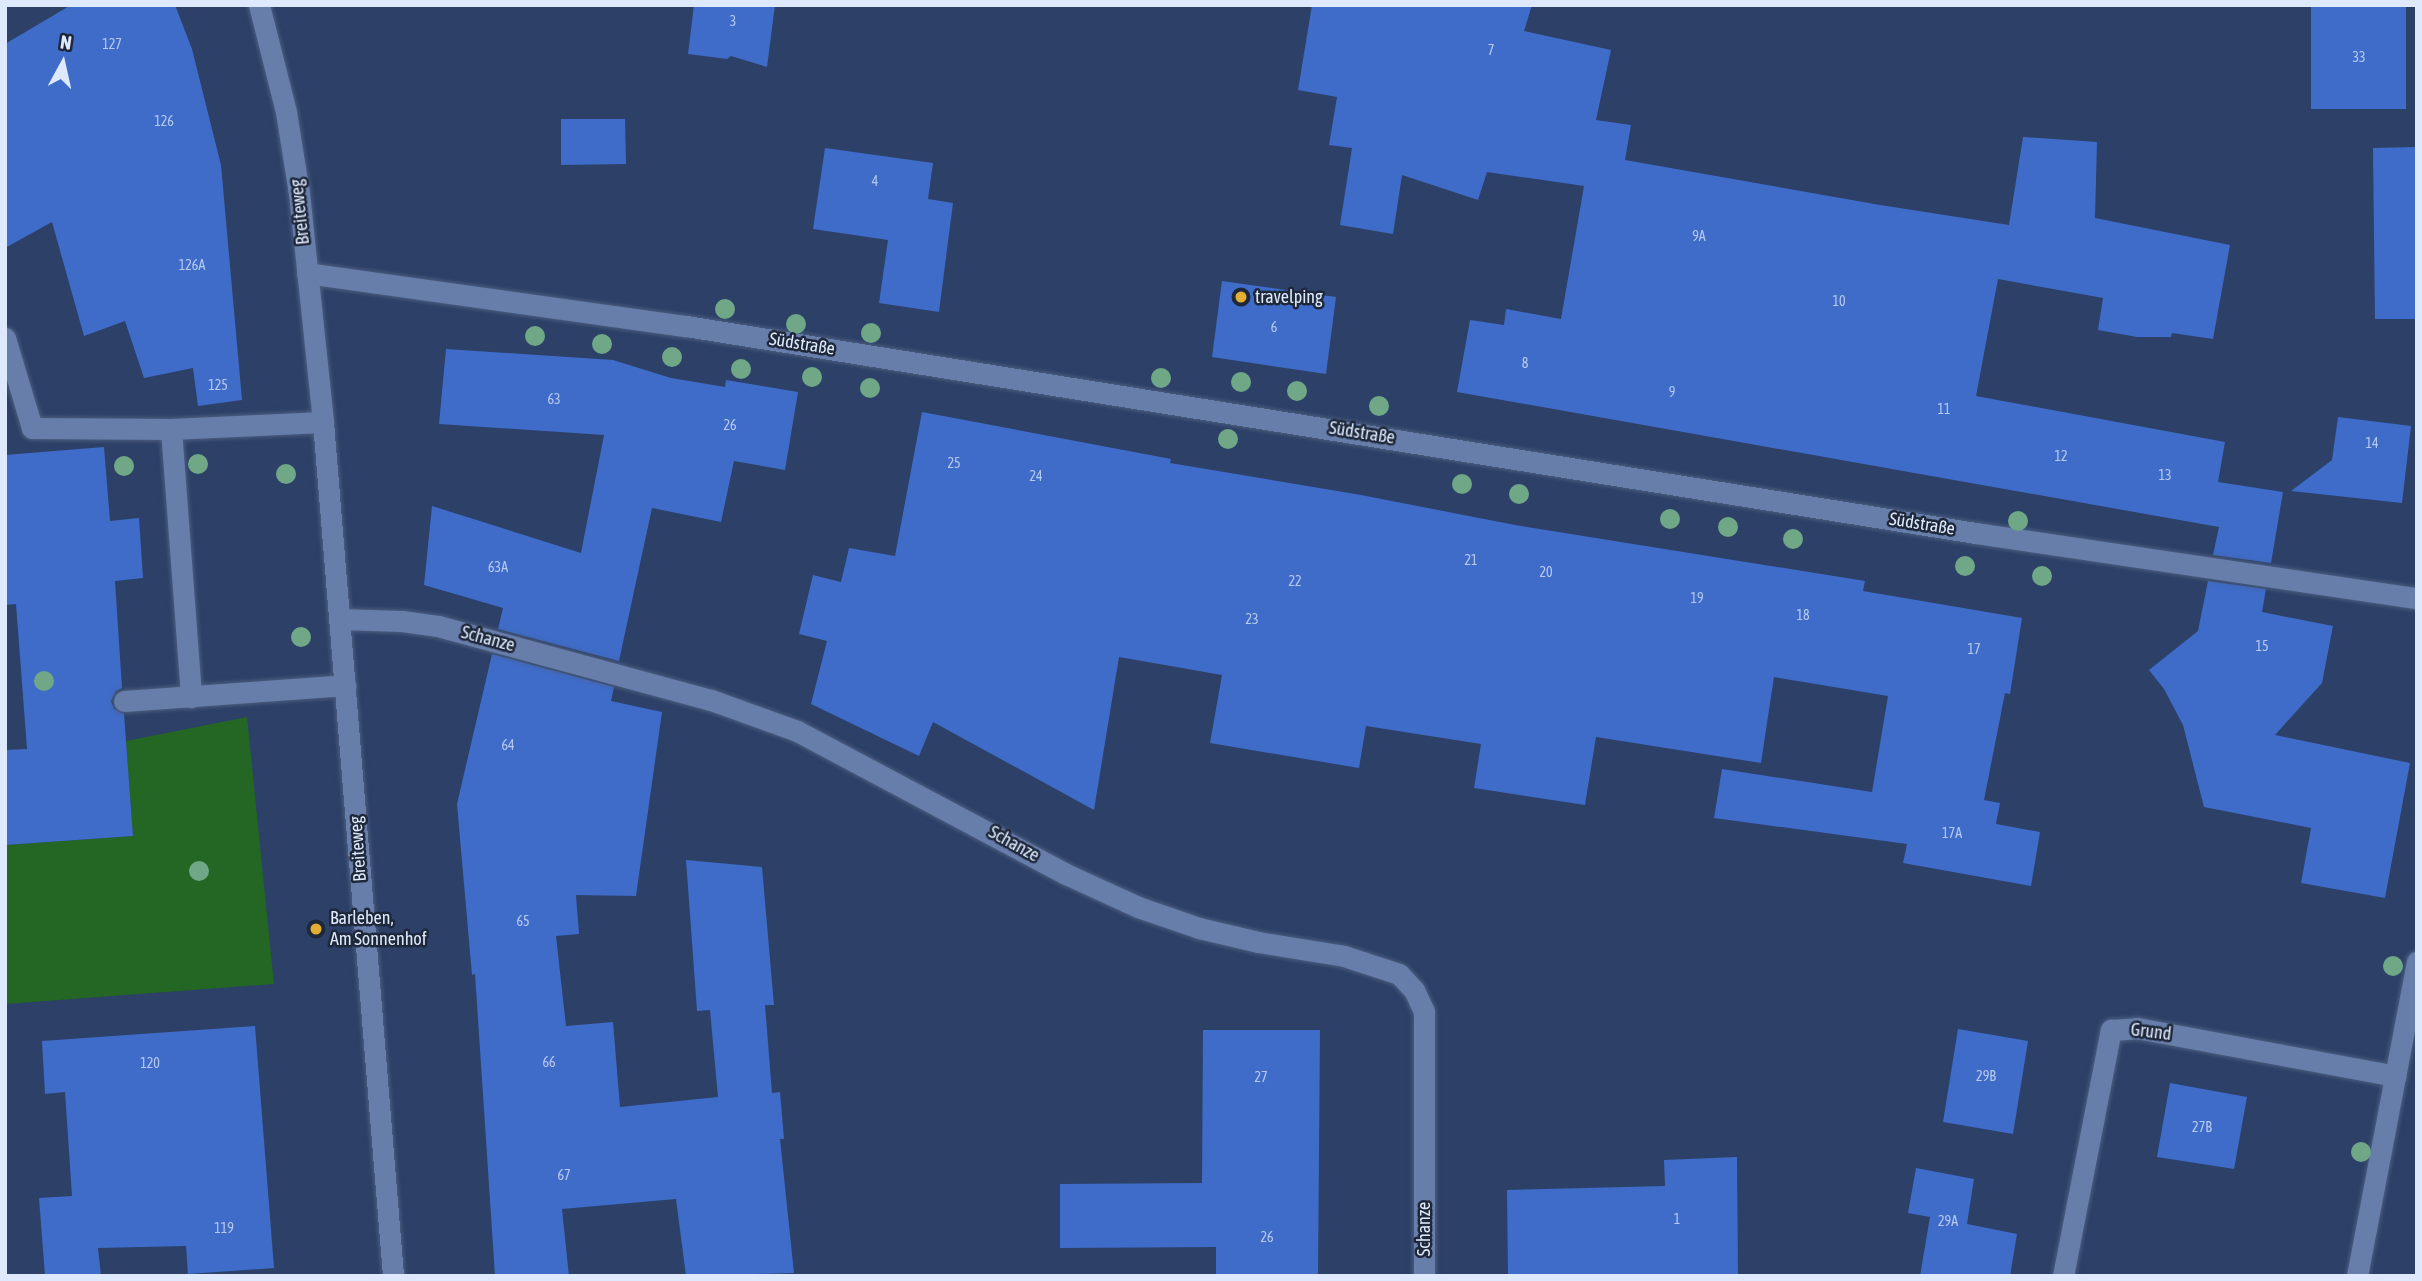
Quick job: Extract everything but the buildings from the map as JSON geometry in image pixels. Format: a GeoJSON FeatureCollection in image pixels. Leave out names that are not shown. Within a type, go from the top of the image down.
{"type":"FeatureCollection","features":[{"type":"Feature","properties":{"kind":"street","name":"Breiteweg"},"geometry":{"type":"LineString","coordinates":[[259,5],[286,112],[299,193],[323,422],[393,1276]]}},
{"type":"Feature","properties":{"kind":"street","name":"Südstraße"},"geometry":{"type":"LineString","coordinates":[[307,272],[687,326],[1961,531],[2417,598]]}},
{"type":"Feature","properties":{"kind":"street"},"geometry":{"type":"LineString","coordinates":[[5,338],[32,428],[171,429],[323,422]]}},
{"type":"Feature","properties":{"kind":"street"},"geometry":{"type":"LineString","coordinates":[[171,429],[191,697]]}},
{"type":"Feature","properties":{"kind":"street","name":"Schanze"},"geometry":{"type":"LineString","coordinates":[[338,619],[402,621],[438,626],[711,701],[797,731],[1066,874],[1138,907],[1199,928],[1258,942],[1344,956],[1399,974],[1414,990],[1424,1011],[1424,1276]]}},
{"type":"Feature","properties":{"kind":"street"},"geometry":{"type":"LineString","coordinates":[[124,701],[345,685]]}},
{"type":"Feature","properties":{"kind":"street"},"geometry":{"type":"LineString","coordinates":[[2357,1276],[2417,962]]}},
{"type":"Feature","properties":{"kind":"street","name":"Grund"},"geometry":{"type":"LineString","coordinates":[[2063,1276],[2111,1030],[2137,1028],[2396,1076]]}},
{"type":"Feature","properties":{"kind":"green space"},"geometry":{"type":"Polygon","coordinates":[[[247,717],[274,984],[5,1004],[5,845],[133,836],[126,741],[247,717]]]}},
{"type":"Feature","properties":{"kind":"place","name":"travelping"},"geometry":{"type":"Point","coordinates":[1241,297]}},
{"type":"Feature","properties":{"kind":"place","name":"Barleben, Am Sonnenhof"},"geometry":{"type":"Point","coordinates":[316,929]}}]}
